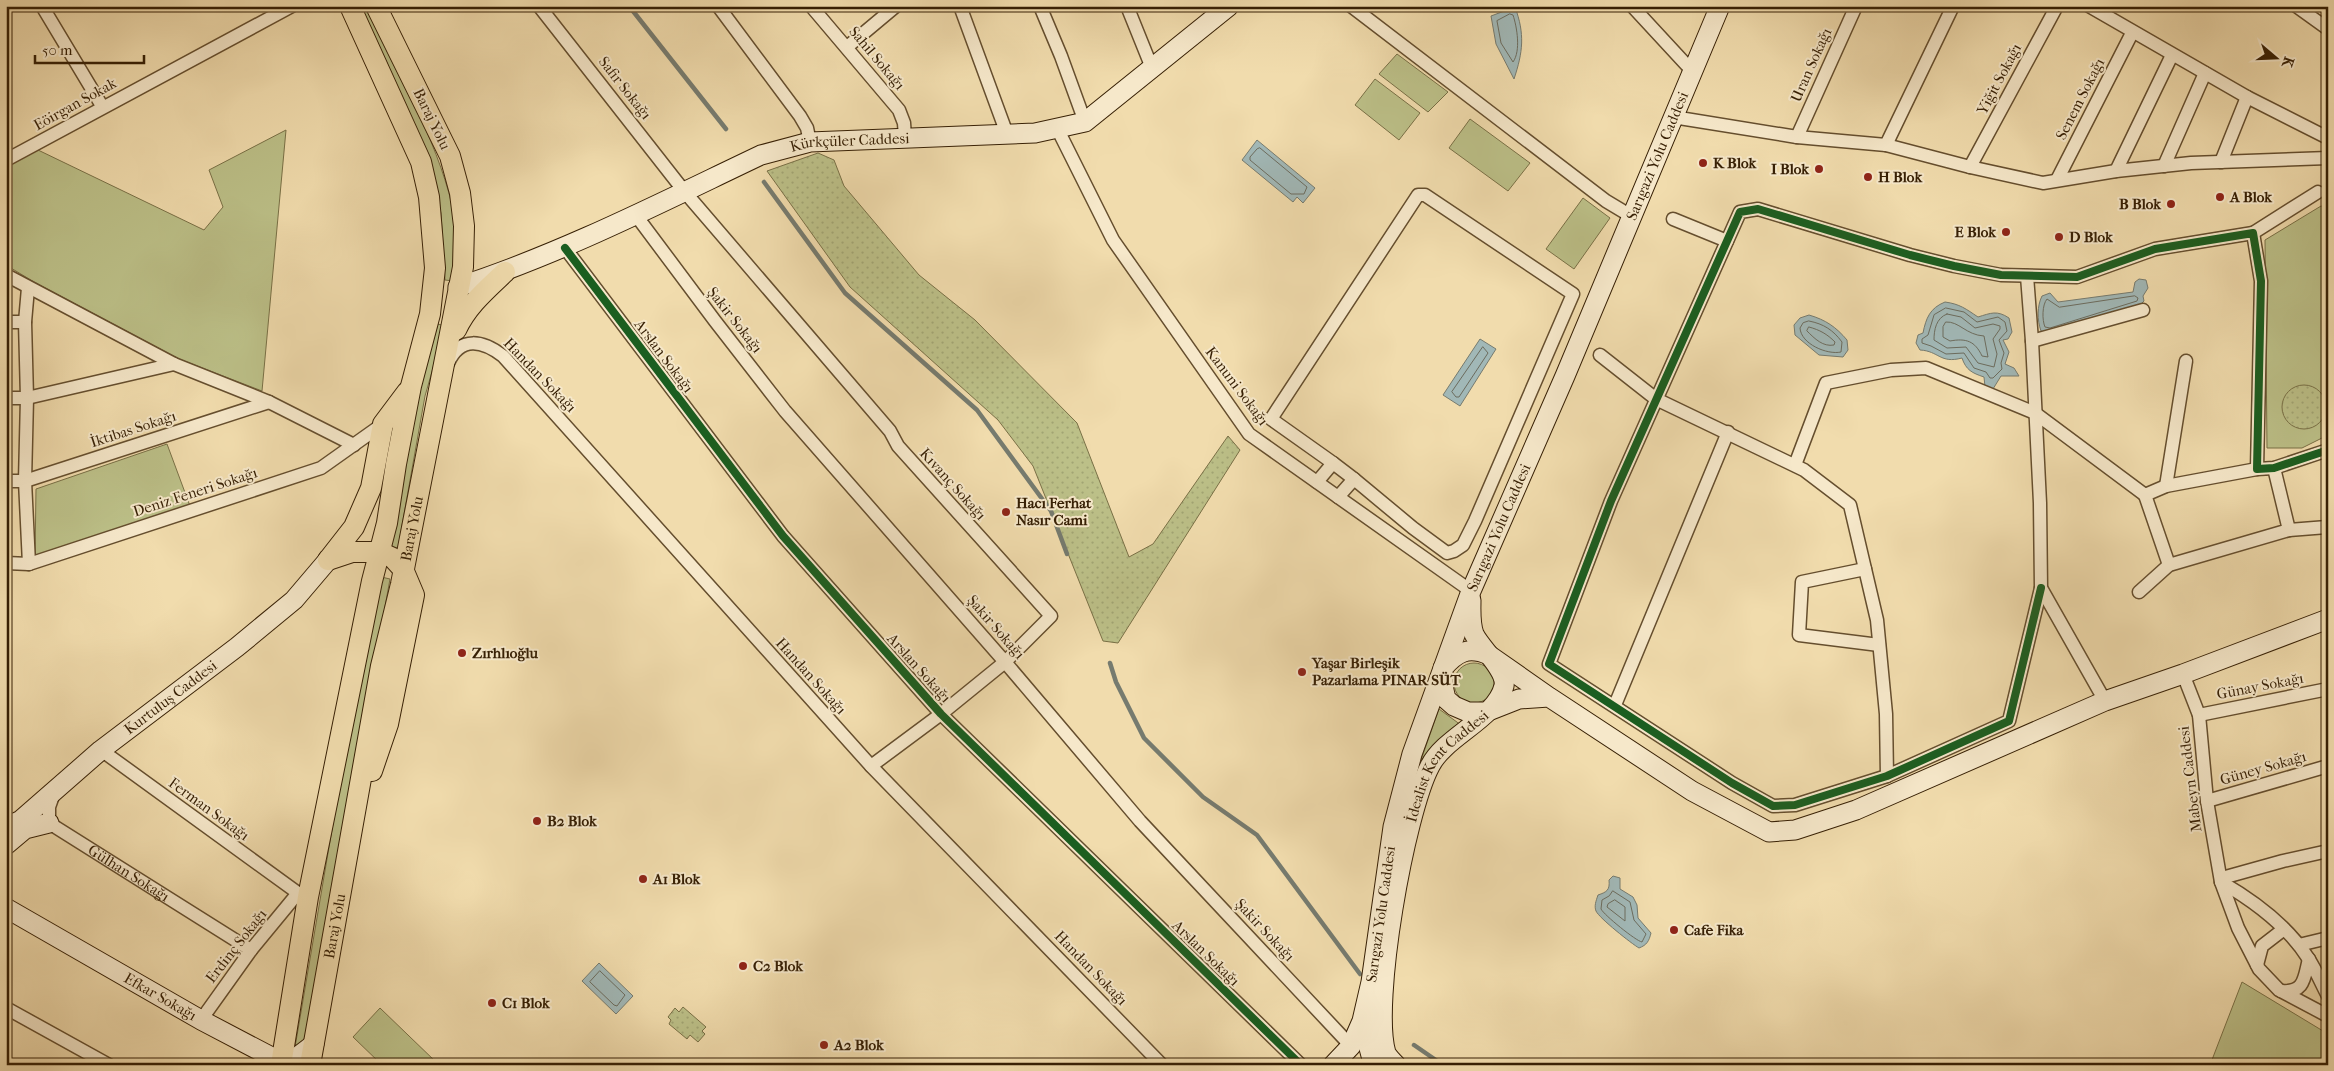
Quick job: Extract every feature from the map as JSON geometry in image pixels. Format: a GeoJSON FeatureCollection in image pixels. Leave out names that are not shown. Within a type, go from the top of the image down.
{"type":"FeatureCollection","features":[{"type":"Feature","properties":{"kind":"main road","name":"Baraj Yolu"},"geometry":{"type":"LineString","coordinates":[[281,1063],[303,895],[372,581],[387,523],[411,386],[430,314],[435,268],[429,197],[422,162],[350,6]]}},
{"type":"Feature","properties":{"kind":"main road","name":"Baraj Yolu"},"geometry":{"type":"LineString","coordinates":[[310,1065],[381,666],[403,569],[463,268],[464,226],[460,193],[450,156],[376,6]]}},
{"type":"Feature","properties":{"kind":"main road"},"geometry":{"type":"LineString","coordinates":[[448,345],[462,317],[479,296],[505,272]]}},
{"type":"Feature","properties":{"kind":"main road"},"geometry":{"type":"LineString","coordinates":[[430,314],[458,287]]}},
{"type":"Feature","properties":{"kind":"main road"},"geometry":{"type":"LineString","coordinates":[[411,386],[383,424],[369,503],[374,515],[387,523],[402,524],[413,518]]}},
{"type":"Feature","properties":{"kind":"main road"},"geometry":{"type":"LineString","coordinates":[[328,560],[354,527],[372,488]]}},
{"type":"Feature","properties":{"kind":"main road"},"geometry":{"type":"LineString","coordinates":[[328,560],[352,552],[380,552],[393,558],[403,569]]}},
{"type":"Feature","properties":{"kind":"street"},"geometry":{"type":"LineString","coordinates":[[42,6],[102,106]]}},
{"type":"Feature","properties":{"kind":"street","name":"Eöirgan Sokak"},"geometry":{"type":"LineString","coordinates":[[6,160],[102,106],[292,6]]}},
{"type":"Feature","properties":{"kind":"street","name":"Safir Sokağı"},"geometry":{"type":"LineString","coordinates":[[539,6],[684,192]]}},
{"type":"Feature","properties":{"kind":"street"},"geometry":{"type":"LineString","coordinates":[[718,6],[800,116],[807,128],[810,142]]}},
{"type":"Feature","properties":{"kind":"street","name":"Sahil Sokağı"},"geometry":{"type":"LineString","coordinates":[[811,6],[899,110],[904,123],[905,138]]}},
{"type":"Feature","properties":{"kind":"street"},"geometry":{"type":"LineString","coordinates":[[846,47],[896,6]]}},
{"type":"Feature","properties":{"kind":"street"},"geometry":{"type":"LineString","coordinates":[[960,6],[1007,134]]}},
{"type":"Feature","properties":{"kind":"street"},"geometry":{"type":"LineString","coordinates":[[1040,6],[1085,122]]}},
{"type":"Feature","properties":{"kind":"street"},"geometry":{"type":"LineString","coordinates":[[1127,6],[1152,68]]}},
{"type":"Feature","properties":{"kind":"street"},"geometry":{"type":"LineString","coordinates":[[1351,6],[1606,201],[1631,216]]}},
{"type":"Feature","properties":{"kind":"street"},"geometry":{"type":"LineString","coordinates":[[1632,6],[1693,72]]}},
{"type":"Feature","properties":{"kind":"street","name":"Sarıgazi Yolu Caddesi"},"geometry":{"type":"LineString","coordinates":[[1333,1065],[1351,1055],[1362,1021],[1371,982],[1393,826],[1412,754],[1471,591],[1565,376],[1720,6]]}},
{"type":"Feature","properties":{"kind":"street","name":"Uran Sokağı"},"geometry":{"type":"LineString","coordinates":[[1797,137],[1856,6]]}},
{"type":"Feature","properties":{"kind":"street"},"geometry":{"type":"LineString","coordinates":[[1886,145],[1953,6]]}},
{"type":"Feature","properties":{"kind":"street","name":"Yiğit Sokağı"},"geometry":{"type":"LineString","coordinates":[[1970,167],[2057,6]]}},
{"type":"Feature","properties":{"kind":"street"},"geometry":{"type":"LineString","coordinates":[[2089,6],[2132,33],[2247,97],[2328,138]]}},
{"type":"Feature","properties":{"kind":"street","name":"Kürkçüler Caddesi"},"geometry":{"type":"LineString","coordinates":[[458,287],[505,272],[565,248],[761,155],[810,142],[1035,133],[1085,122],[1226,7]]}},
{"type":"Feature","properties":{"kind":"street"},"geometry":{"type":"LineString","coordinates":[[2299,7],[2328,29]]}},
{"type":"Feature","properties":{"kind":"street","name":"Senem Sokağı"},"geometry":{"type":"LineString","coordinates":[[2057,180],[2132,33]]}},
{"type":"Feature","properties":{"kind":"street"},"geometry":{"type":"LineString","coordinates":[[2116,171],[2172,55]]}},
{"type":"Feature","properties":{"kind":"street"},"geometry":{"type":"LineString","coordinates":[[2164,166],[2206,73]]}},
{"type":"Feature","properties":{"kind":"street"},"geometry":{"type":"LineString","coordinates":[[2221,162],[2247,97]]}},
{"type":"Feature","properties":{"kind":"street"},"geometry":{"type":"LineString","coordinates":[[1674,116],[1797,137],[1886,145],[1970,167],[2043,183],[2116,171],[2164,166],[2328,158]]}},
{"type":"Feature","properties":{"kind":"street","name":"Kanuni Sokağı"},"geometry":{"type":"LineString","coordinates":[[1057,128],[1113,240],[1249,434],[1471,591]]}},
{"type":"Feature","properties":{"kind":"street","name":"Kıvanç Sokağı"},"geometry":{"type":"LineString","coordinates":[[684,192],[890,431],[898,446],[1050,616],[1005,662],[942,714],[871,766]]}},
{"type":"Feature","properties":{"kind":"street"},"geometry":{"type":"LineString","coordinates":[[2027,276],[2040,504],[2041,588],[2009,721],[1887,776],[1795,805],[1773,806],[1732,783],[1550,664],[1611,501],[1740,212],[1758,209],[1882,247],[1954,266],[2001,275],[2077,277],[2155,249],[2253,233],[2318,192]]}},
{"type":"Feature","properties":{"kind":"street"},"geometry":{"type":"LineString","coordinates":[[1418,195],[1425,195],[1573,294],[1475,521],[1461,547],[1448,553],[1413,528],[1354,479],[1271,418],[1418,195]]}},
{"type":"Feature","properties":{"kind":"street","name":"Şakir Sokağı"},"geometry":{"type":"LineString","coordinates":[[636,214],[714,321],[785,410],[1005,662],[1140,821],[1351,1055]]}},
{"type":"Feature","properties":{"kind":"street"},"geometry":{"type":"LineString","coordinates":[[1673,219],[1727,241]]}},
{"type":"Feature","properties":{"kind":"street"},"geometry":{"type":"LineString","coordinates":[[2253,233],[2261,281],[2257,469]]}},
{"type":"Feature","properties":{"kind":"street","name":"Arslan Sokağı"},"geometry":{"type":"LineString","coordinates":[[565,248],[783,536],[942,714],[1301,1065]]}},
{"type":"Feature","properties":{"kind":"street"},"geometry":{"type":"LineString","coordinates":[[6,275],[174,364],[269,402],[354,445]]}},
{"type":"Feature","properties":{"kind":"street"},"geometry":{"type":"LineString","coordinates":[[28,288],[25,322],[27,398],[25,481],[28,564]]}},
{"type":"Feature","properties":{"kind":"street"},"geometry":{"type":"LineString","coordinates":[[2032,341],[2143,310]]}},
{"type":"Feature","properties":{"kind":"street"},"geometry":{"type":"LineString","coordinates":[[6,322],[25,322]]}},
{"type":"Feature","properties":{"kind":"street","name":"Handan Sokağı"},"geometry":{"type":"LineString","coordinates":[[442,374],[451,356],[462,346],[475,342],[488,345],[503,356],[871,766],[1162,1065]]}},
{"type":"Feature","properties":{"kind":"street"},"geometry":{"type":"LineString","coordinates":[[1600,355],[1656,399],[1795,465],[1850,505],[1877,620],[1886,714],[1887,776]]}},
{"type":"Feature","properties":{"kind":"street"},"geometry":{"type":"LineString","coordinates":[[2166,486],[2186,361]]}},
{"type":"Feature","properties":{"kind":"street"},"geometry":{"type":"LineString","coordinates":[[6,398],[27,398],[174,364]]}},
{"type":"Feature","properties":{"kind":"street"},"geometry":{"type":"LineString","coordinates":[[1795,465],[1826,383],[1891,370],[1926,368],[2035,413],[2145,495],[2168,565]]}},
{"type":"Feature","properties":{"kind":"street","name":"İktibas Sokağı"},"geometry":{"type":"LineString","coordinates":[[6,480],[25,481],[269,402]]}},
{"type":"Feature","properties":{"kind":"street","name":"Deniz Feneri Sokağı"},"geometry":{"type":"LineString","coordinates":[[6,562],[28,564],[321,468],[383,424]]}},
{"type":"Feature","properties":{"kind":"street"},"geometry":{"type":"LineString","coordinates":[[1615,705],[1728,432]]}},
{"type":"Feature","properties":{"kind":"street"},"geometry":{"type":"LineString","coordinates":[[2145,495],[2166,486],[2257,469],[2274,468],[2328,450]]}},
{"type":"Feature","properties":{"kind":"street"},"geometry":{"type":"LineString","coordinates":[[1317,482],[1333,463]]}},
{"type":"Feature","properties":{"kind":"street"},"geometry":{"type":"LineString","coordinates":[[2274,468],[2289,530]]}},
{"type":"Feature","properties":{"kind":"street"},"geometry":{"type":"LineString","coordinates":[[1338,498],[1354,479]]}},
{"type":"Feature","properties":{"kind":"street"},"geometry":{"type":"LineString","coordinates":[[2139,592],[2168,565],[2289,530],[2327,527]]}},
{"type":"Feature","properties":{"kind":"street","name":"Kurtuluş Caddesi"},"geometry":{"type":"LineString","coordinates":[[6,827],[21,820],[101,750],[237,647],[294,600],[328,560]]}},
{"type":"Feature","properties":{"kind":"street"},"geometry":{"type":"LineString","coordinates":[[1865,569],[1802,582],[1799,635],[1879,646]]}},
{"type":"Feature","properties":{"kind":"street"},"geometry":{"type":"LineString","coordinates":[[2041,588],[2105,701]]}},
{"type":"Feature","properties":{"kind":"street","name":"İdealist Kent Caddesi"},"geometry":{"type":"LineString","coordinates":[[1396,1065],[1387,1055],[1382,1023],[1385,977],[1398,876],[1418,795],[1430,764],[1499,699],[1504,684],[1502,674],[1475,634],[1471,620],[1471,591]]}},
{"type":"Feature","properties":{"kind":"street"},"geometry":{"type":"LineString","coordinates":[[1548,697],[1519,699],[1486,712],[1468,712],[1454,706],[1446,699],[1443,686],[1444,668],[1454,656],[1469,650],[1479,650],[1692,790],[1769,832],[1795,830],[1856,810],[2105,701],[2183,674],[2328,619]]}},
{"type":"Feature","properties":{"kind":"street","name":"Mabeyn Caddesi"},"geometry":{"type":"LineString","coordinates":[[2183,674],[2199,715],[2207,800],[2221,880],[2238,928],[2257,965],[2281,992],[2328,1016]]}},
{"type":"Feature","properties":{"kind":"street","name":"Günay Sokağı"},"geometry":{"type":"LineString","coordinates":[[2199,715],[2328,689]]}},
{"type":"Feature","properties":{"kind":"street","name":"Ferman Sokağı"},"geometry":{"type":"LineString","coordinates":[[101,750],[303,895]]}},
{"type":"Feature","properties":{"kind":"street","name":"Güney Sokağı"},"geometry":{"type":"LineString","coordinates":[[2207,800],[2328,766]]}},
{"type":"Feature","properties":{"kind":"street"},"geometry":{"type":"LineString","coordinates":[[6,845],[25,828],[49,823],[48,807],[55,791]]}},
{"type":"Feature","properties":{"kind":"street","name":"Gülhan Sokağı"},"geometry":{"type":"LineString","coordinates":[[49,823],[252,950]]}},
{"type":"Feature","properties":{"kind":"street"},"geometry":{"type":"LineString","coordinates":[[2221,880],[2283,861],[2328,851]]}},
{"type":"Feature","properties":{"kind":"street"},"geometry":{"type":"LineString","coordinates":[[2221,880],[2255,902],[2299,945],[2309,958],[2328,996]]}},
{"type":"Feature","properties":{"kind":"street","name":"Erdinç Sokağı"},"geometry":{"type":"LineString","coordinates":[[201,1020],[252,950],[303,895]]}},
{"type":"Feature","properties":{"kind":"street","name":"Efkar Sokağı"},"geometry":{"type":"LineString","coordinates":[[6,908],[201,1020],[281,1063]]}},
{"type":"Feature","properties":{"kind":"street"},"geometry":{"type":"LineString","coordinates":[[2257,965],[2262,946],[2284,929]]}},
{"type":"Feature","properties":{"kind":"street"},"geometry":{"type":"LineString","coordinates":[[2299,945],[2328,938]]}},
{"type":"Feature","properties":{"kind":"street"},"geometry":{"type":"LineString","coordinates":[[2281,992],[2292,992],[2300,988],[2304,980],[2309,958]]}},
{"type":"Feature","properties":{"kind":"street"},"geometry":{"type":"LineString","coordinates":[[1371,982],[1367,1026],[1373,1062]]}},
{"type":"Feature","properties":{"kind":"street"},"geometry":{"type":"LineString","coordinates":[[6,1008],[109,1065]]}},
{"type":"Feature","properties":{"kind":"street"},"geometry":{"type":"LineString","coordinates":[[1373,1062],[1380,1044],[1382,1023]]}},
{"type":"Feature","properties":{"kind":"street"},"geometry":{"type":"LineString","coordinates":[[281,1063],[297,1057],[314,1044]]}},
{"type":"Feature","properties":{"kind":"street"},"geometry":{"type":"LineString","coordinates":[[1351,1055],[1373,1062]]}},
{"type":"Feature","properties":{"kind":"green space"},"geometry":{"type":"Polygon","coordinates":[[[357,6],[366,6],[426,129],[436,154],[454,214],[456,243],[453,281],[445,280],[441,213],[428,161],[357,6]]]}},
{"type":"Feature","properties":{"kind":"green space"},"geometry":{"type":"Polygon","coordinates":[[[1397,54],[1448,92],[1428,112],[1379,74],[1397,54]]]}},
{"type":"Feature","properties":{"kind":"green space"},"geometry":{"type":"Polygon","coordinates":[[[1375,79],[1420,113],[1399,140],[1355,105],[1375,79]]]}},
{"type":"Feature","properties":{"kind":"green space"},"geometry":{"type":"Polygon","coordinates":[[[1470,119],[1530,163],[1508,191],[1449,148],[1470,119]]]}},
{"type":"Feature","properties":{"kind":"green space"},"geometry":{"type":"Polygon","coordinates":[[[286,130],[262,391],[179,359],[34,282],[6,265],[6,167],[38,150],[204,230],[223,207],[209,170],[286,130]]]}},
{"type":"Feature","properties":{"kind":"green space"},"geometry":{"type":"Polygon","coordinates":[[[818,153],[834,160],[844,186],[919,275],[975,320],[1077,423],[1129,557],[1153,544],[1228,436],[1240,450],[1118,643],[1103,641],[1033,466],[998,420],[850,287],[767,171],[818,153]]]}},
{"type":"Feature","properties":{"kind":"green space"},"geometry":{"type":"Polygon","coordinates":[[[1583,198],[1610,218],[1574,269],[1546,249],[1583,198]]]}},
{"type":"Feature","properties":{"kind":"green space"},"geometry":{"type":"Polygon","coordinates":[[[2321,206],[2328,207],[2328,435],[2302,448],[2267,448],[2265,240],[2321,206]]]}},
{"type":"Feature","properties":{"kind":"green space"},"geometry":{"type":"Polygon","coordinates":[[[438,324],[445,326],[425,396],[398,548],[386,547],[418,394],[438,324]]]}},
{"type":"Feature","properties":{"kind":"green space"},"geometry":{"type":"Polygon","coordinates":[[[2308,385],[2320,391],[2325,398],[2325,416],[2320,423],[2313,428],[2300,429],[2292,426],[2285,419],[2282,403],[2285,395],[2292,388],[2308,385]]]}},
{"type":"Feature","properties":{"kind":"green space"},"geometry":{"type":"Polygon","coordinates":[[[167,444],[190,506],[35,559],[36,489],[167,444]]]}},
{"type":"Feature","properties":{"kind":"green space"},"geometry":{"type":"Polygon","coordinates":[[[377,576],[390,579],[309,1027],[300,1065],[292,1065],[353,706],[377,576]]]}},
{"type":"Feature","properties":{"kind":"green space"},"geometry":{"type":"Polygon","coordinates":[[[1478,663],[1485,666],[1491,672],[1494,683],[1493,691],[1485,700],[1478,703],[1470,703],[1463,700],[1455,691],[1454,679],[1457,672],[1466,664],[1478,663]]]}},
{"type":"Feature","properties":{"kind":"green space"},"geometry":{"type":"Polygon","coordinates":[[[1439,709],[1461,725],[1421,760],[1439,709]]]}},
{"type":"Feature","properties":{"kind":"green space"},"geometry":{"type":"Polygon","coordinates":[[[2242,982],[2328,1034],[2328,1065],[2210,1065],[2242,982]]]}},
{"type":"Feature","properties":{"kind":"green space"},"geometry":{"type":"Polygon","coordinates":[[[683,1007],[706,1027],[702,1031],[705,1034],[698,1042],[690,1035],[687,1039],[669,1024],[671,1020],[668,1017],[675,1008],[679,1012],[683,1007]]]}},
{"type":"Feature","properties":{"kind":"green space"},"geometry":{"type":"Polygon","coordinates":[[[380,1008],[436,1062],[433,1065],[382,1065],[353,1037],[380,1008]]]}},
{"type":"Feature","properties":{"kind":"water"},"geometry":{"type":"Polygon","coordinates":[[[1515,7],[1522,43],[1514,79],[1496,44],[1491,16],[1515,7]]]}},
{"type":"Feature","properties":{"kind":"water"},"geometry":{"type":"Polygon","coordinates":[[[1257,140],[1315,188],[1303,203],[1297,197],[1293,202],[1242,160],[1257,140]]]}},
{"type":"Feature","properties":{"kind":"water"},"geometry":{"type":"Polygon","coordinates":[[[2139,279],[2146,280],[2148,288],[2143,296],[2144,301],[2140,305],[2049,333],[2041,331],[2038,313],[2042,296],[2050,293],[2058,302],[2133,292],[2135,282],[2139,279]]]}},
{"type":"Feature","properties":{"kind":"water"},"geometry":{"type":"Polygon","coordinates":[[[1945,302],[1966,309],[1978,317],[1994,313],[2009,318],[2012,332],[2008,339],[2003,340],[2009,352],[2005,364],[2014,368],[2019,376],[2001,376],[1993,389],[1985,387],[1984,377],[1970,371],[1962,358],[1949,359],[1920,350],[1916,343],[1918,335],[1923,333],[1927,318],[1932,310],[1945,302]]]}},
{"type":"Feature","properties":{"kind":"water"},"geometry":{"type":"Polygon","coordinates":[[[1809,315],[1830,324],[1847,340],[1848,350],[1843,357],[1819,355],[1795,335],[1794,325],[1800,318],[1809,315]]]}},
{"type":"Feature","properties":{"kind":"water"},"geometry":{"type":"Polygon","coordinates":[[[1480,339],[1496,349],[1460,406],[1443,395],[1480,339]]]}},
{"type":"Feature","properties":{"kind":"water"},"geometry":{"type":"Polygon","coordinates":[[[1613,876],[1620,878],[1620,889],[1633,897],[1637,905],[1638,918],[1651,933],[1644,946],[1639,948],[1609,925],[1596,911],[1595,905],[1598,895],[1607,890],[1609,880],[1613,876]]]}},
{"type":"Feature","properties":{"kind":"water"},"geometry":{"type":"Polygon","coordinates":[[[599,963],[633,996],[616,1014],[582,981],[599,963]]]}},
{"type":"Feature","properties":{"kind":"waterway"},"geometry":{"type":"LineString","coordinates":[[629,6],[726,129]]}},
{"type":"Feature","properties":{"kind":"waterway"},"geometry":{"type":"LineString","coordinates":[[764,182],[845,293],[977,410],[1051,511],[1067,554]]}},
{"type":"Feature","properties":{"kind":"waterway"},"geometry":{"type":"LineString","coordinates":[[1110,663],[1116,682],[1144,738],[1203,797],[1257,835],[1360,974]]}},
{"type":"Feature","properties":{"kind":"waterway"},"geometry":{"type":"LineString","coordinates":[[1414,1045],[1443,1065]]}},
{"type":"Feature","properties":{"kind":"cycle path"},"geometry":{"type":"LineString","coordinates":[[2041,588],[2009,721],[1887,776],[1795,805],[1773,806],[1732,783],[1549,664],[1611,501],[1740,212],[1758,209],[1910,255],[2001,275],[2077,277],[2155,249],[2253,233],[2261,281],[2257,469],[2274,468],[2328,450]]}},
{"type":"Feature","properties":{"kind":"cycle path"},"geometry":{"type":"LineString","coordinates":[[565,248],[783,536],[941,714],[1301,1065]]}},
{"type":"Feature","properties":{"kind":"place","name":"K Blok"},"geometry":{"type":"Point","coordinates":[1703,163]}},
{"type":"Feature","properties":{"kind":"place","name":"I Blok"},"geometry":{"type":"Point","coordinates":[1819,169]}},
{"type":"Feature","properties":{"kind":"place","name":"H Blok"},"geometry":{"type":"Point","coordinates":[1868,177]}},
{"type":"Feature","properties":{"kind":"place","name":"A Blok"},"geometry":{"type":"Point","coordinates":[2220,197]}},
{"type":"Feature","properties":{"kind":"place","name":"B Blok"},"geometry":{"type":"Point","coordinates":[2171,204]}},
{"type":"Feature","properties":{"kind":"place","name":"E Blok"},"geometry":{"type":"Point","coordinates":[2006,232]}},
{"type":"Feature","properties":{"kind":"place","name":"D Blok"},"geometry":{"type":"Point","coordinates":[2059,237]}},
{"type":"Feature","properties":{"kind":"place","name":"Hacı Ferhat Nasır Cami"},"geometry":{"type":"Point","coordinates":[1006,512]}},
{"type":"Feature","properties":{"kind":"place","name":"Zırhlıoğlu"},"geometry":{"type":"Point","coordinates":[462,653]}},
{"type":"Feature","properties":{"kind":"place","name":"Yaşar Birleşik Pazarlama PINAR SÜT"},"geometry":{"type":"Point","coordinates":[1302,672]}},
{"type":"Feature","properties":{"kind":"place","name":"B2 Blok"},"geometry":{"type":"Point","coordinates":[537,821]}},
{"type":"Feature","properties":{"kind":"place","name":"A1 Blok"},"geometry":{"type":"Point","coordinates":[643,879]}},
{"type":"Feature","properties":{"kind":"place","name":"Cafe Fika"},"geometry":{"type":"Point","coordinates":[1674,930]}},
{"type":"Feature","properties":{"kind":"place","name":"C2 Blok"},"geometry":{"type":"Point","coordinates":[743,966]}},
{"type":"Feature","properties":{"kind":"place","name":"C1 Blok"},"geometry":{"type":"Point","coordinates":[492,1003]}},
{"type":"Feature","properties":{"kind":"place","name":"A2 Blok"},"geometry":{"type":"Point","coordinates":[824,1045]}}]}
